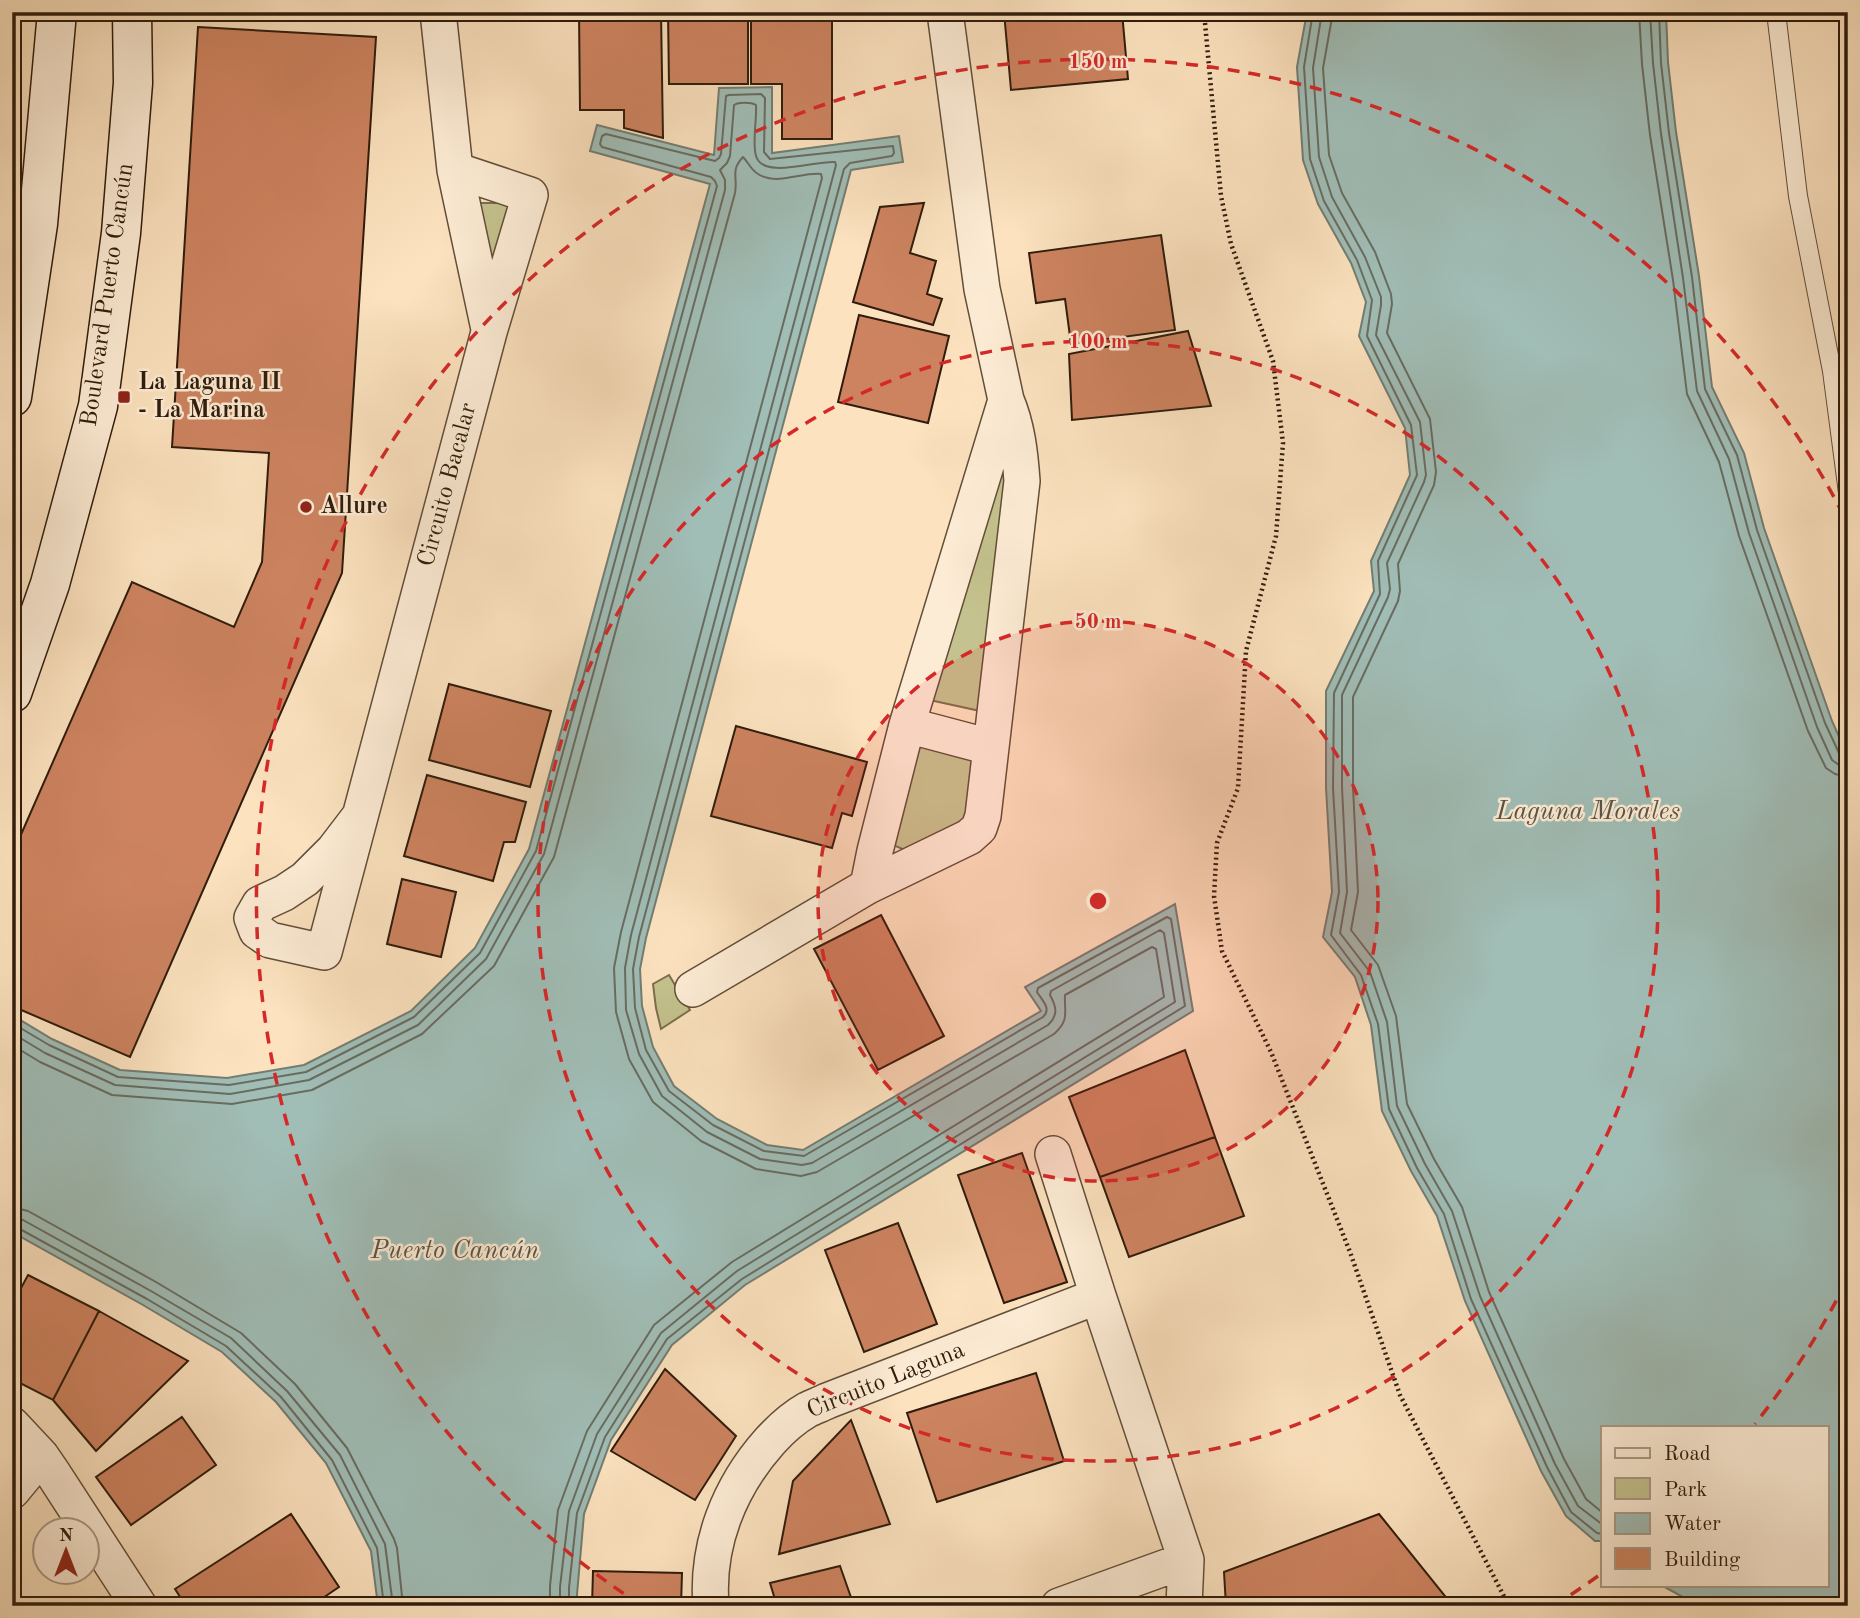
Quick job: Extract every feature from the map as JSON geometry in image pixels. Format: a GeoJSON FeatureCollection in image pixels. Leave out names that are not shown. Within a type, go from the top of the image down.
{"type":"FeatureCollection","features":[{"type":"Feature","properties":{"kind":"street"},"geometry":{"type":"LineString","coordinates":[[12,397],[38,224],[57,12]]}},
{"type":"Feature","properties":{"kind":"street","name":"Boulevard Puerto Cancún"},"geometry":{"type":"LineString","coordinates":[[12,693],[50,584],[98,406],[121,233],[133,83],[132,12]]}},
{"type":"Feature","properties":{"kind":"street","name":"Circuito Bacalar"},"geometry":{"type":"LineString","coordinates":[[360,816],[334,850],[305,879],[260,904],[252,918],[257,931],[270,940],[324,953],[489,332],[455,170],[438,12]]}},
{"type":"Feature","properties":{"kind":"street"},"geometry":{"type":"LineString","coordinates":[[693,989],[868,886],[970,836],[979,828],[983,816],[1022,481],[1020,447],[1006,400],[978,269],[945,12]]}},
{"type":"Feature","properties":{"kind":"street"},"geometry":{"type":"LineString","coordinates":[[455,170],[530,195],[489,332]]}},
{"type":"Feature","properties":{"kind":"street"},"geometry":{"type":"LineString","coordinates":[[868,886],[907,725],[1006,400]]}},
{"type":"Feature","properties":{"kind":"street"},"geometry":{"type":"LineString","coordinates":[[907,725],[990,747]]}},
{"type":"Feature","properties":{"kind":"street"},"geometry":{"type":"LineString","coordinates":[[1053,1154],[1186,1560],[1184,1606]]}},
{"type":"Feature","properties":{"kind":"street","name":"Circuito Laguna"},"geometry":{"type":"LineString","coordinates":[[711,1606],[711,1560],[728,1502],[758,1454],[792,1420],[806,1410],[827,1401],[1098,1296]]}},
{"type":"Feature","properties":{"kind":"street"},"geometry":{"type":"LineString","coordinates":[[12,1425],[41,1456],[139,1606]]}},
{"type":"Feature","properties":{"kind":"street"},"geometry":{"type":"LineString","coordinates":[[12,1491],[41,1456]]}},
{"type":"Feature","properties":{"kind":"street"},"geometry":{"type":"LineString","coordinates":[[1059,1606],[1186,1560]]}},
{"type":"Feature","properties":{"kind":"lane"},"geometry":{"type":"LineString","coordinates":[[1776,12],[1798,196],[1832,371],[1848,493]]}},
{"type":"Feature","properties":{"kind":"path"},"geometry":{"type":"LineString","coordinates":[[1204,12],[1221,196],[1231,244],[1273,361],[1283,443],[1276,536],[1246,651],[1238,788],[1217,843],[1214,896],[1222,951],[1271,1052],[1350,1252],[1400,1395],[1508,1606]]}},
{"type":"Feature","properties":{"kind":"green space"},"geometry":{"type":"Polygon","coordinates":[[[472,203],[517,203],[493,273],[472,203]]]}},
{"type":"Feature","properties":{"kind":"green space"},"geometry":{"type":"Polygon","coordinates":[[[997,466],[1004,469],[1007,475],[980,711],[925,699],[997,466]]]}},
{"type":"Feature","properties":{"kind":"green space"},"geometry":{"type":"Polygon","coordinates":[[[920,745],[965,756],[972,761],[968,822],[907,851],[893,845],[920,745]]]}},
{"type":"Feature","properties":{"kind":"green space"},"geometry":{"type":"Polygon","coordinates":[[[669,975],[690,1010],[661,1029],[653,984],[669,975]]]}},
{"type":"Feature","properties":{"kind":"water","name":"Laguna Morales"},"geometry":{"type":"Polygon","coordinates":[[[1307,12],[1666,12],[1668,62],[1676,132],[1699,276],[1712,387],[1744,453],[1764,528],[1832,721],[1848,757],[1848,1606],[1694,1606],[1694,1603],[1663,1586],[1828,1586],[1828,1426],[1601,1426],[1601,1541],[1595,1541],[1566,1516],[1541,1471],[1465,1301],[1437,1216],[1411,1171],[1382,1111],[1371,1025],[1355,977],[1323,937],[1332,892],[1326,788],[1326,691],[1374,591],[1371,561],[1410,475],[1405,428],[1359,336],[1366,302],[1351,263],[1318,204],[1303,160],[1297,67],[1307,12]]]}},
{"type":"Feature","properties":{"kind":"water","name":"Puerto Cancún"},"geometry":{"type":"Polygon","coordinates":[[[772,87],[772,153],[899,136],[903,162],[851,170],[646,938],[640,969],[642,1006],[653,1047],[674,1086],[717,1119],[767,1145],[803,1150],[1041,1011],[1025,987],[1175,904],[1193,1011],[745,1285],[672,1345],[611,1440],[584,1514],[576,1606],[378,1606],[371,1551],[326,1463],[276,1402],[222,1352],[12,1232],[12,1015],[52,1039],[120,1070],[227,1078],[304,1065],[411,1011],[475,948],[529,849],[710,184],[590,151],[597,125],[714,155],[719,88],[772,87]]]}},
{"type":"Feature","properties":{"kind":"building"},"geometry":{"type":"Polygon","coordinates":[[[579,12],[661,12],[663,138],[624,128],[624,110],[580,110],[579,12]]]}},
{"type":"Feature","properties":{"kind":"building"},"geometry":{"type":"Polygon","coordinates":[[[668,12],[748,12],[748,84],[669,84],[668,12]]]}},
{"type":"Feature","properties":{"kind":"building"},"geometry":{"type":"Polygon","coordinates":[[[751,12],[832,12],[832,139],[782,139],[782,84],[751,84],[751,12]]]}},
{"type":"Feature","properties":{"kind":"building"},"geometry":{"type":"Polygon","coordinates":[[[1004,12],[1122,12],[1128,79],[1011,90],[1004,12]]]}},
{"type":"Feature","properties":{"kind":"building","name":"Allure"},"geometry":{"type":"Polygon","coordinates":[[[198,27],[376,37],[342,573],[130,1057],[12,1006],[12,855],[132,582],[234,627],[262,562],[269,453],[172,447],[198,27]]]}},
{"type":"Feature","properties":{"kind":"building"},"geometry":{"type":"Polygon","coordinates":[[[924,203],[910,253],[936,261],[927,294],[942,299],[933,325],[853,302],[880,207],[924,203]]]}},
{"type":"Feature","properties":{"kind":"building"},"geometry":{"type":"Polygon","coordinates":[[[1161,235],[1175,330],[1071,344],[1065,299],[1036,303],[1029,253],[1161,235]]]}},
{"type":"Feature","properties":{"kind":"building"},"geometry":{"type":"Polygon","coordinates":[[[859,315],[949,336],[928,423],[838,402],[859,315]]]}},
{"type":"Feature","properties":{"kind":"building"},"geometry":{"type":"Polygon","coordinates":[[[1188,331],[1211,406],[1072,420],[1069,354],[1188,331]]]}},
{"type":"Feature","properties":{"kind":"building"},"geometry":{"type":"Polygon","coordinates":[[[449,684],[551,711],[530,787],[429,760],[449,684]]]}},
{"type":"Feature","properties":{"kind":"building"},"geometry":{"type":"Polygon","coordinates":[[[736,726],[867,762],[852,816],[842,813],[832,848],[711,816],[736,726]]]}},
{"type":"Feature","properties":{"kind":"building"},"geometry":{"type":"Polygon","coordinates":[[[427,775],[526,802],[515,842],[504,842],[493,881],[404,856],[427,775]]]}},
{"type":"Feature","properties":{"kind":"building"},"geometry":{"type":"Polygon","coordinates":[[[402,879],[456,892],[441,957],[387,944],[402,879]]]}},
{"type":"Feature","properties":{"kind":"building"},"geometry":{"type":"Polygon","coordinates":[[[881,915],[944,1036],[878,1070],[814,949],[881,915]]]}},
{"type":"Feature","properties":{"kind":"building"},"geometry":{"type":"Polygon","coordinates":[[[1185,1050],[1215,1137],[1100,1177],[1069,1097],[1185,1050]]]}},
{"type":"Feature","properties":{"kind":"building"},"geometry":{"type":"Polygon","coordinates":[[[1215,1137],[1244,1216],[1129,1257],[1100,1177],[1215,1137]]]}},
{"type":"Feature","properties":{"kind":"building"},"geometry":{"type":"Polygon","coordinates":[[[1022,1153],[1067,1282],[1004,1303],[958,1175],[1022,1153]]]}},
{"type":"Feature","properties":{"kind":"building"},"geometry":{"type":"Polygon","coordinates":[[[898,1223],[937,1324],[864,1352],[825,1250],[898,1223]]]}},
{"type":"Feature","properties":{"kind":"building"},"geometry":{"type":"Polygon","coordinates":[[[28,1275],[99,1311],[53,1400],[12,1379],[12,1305],[28,1275]]]}},
{"type":"Feature","properties":{"kind":"building"},"geometry":{"type":"Polygon","coordinates":[[[99,1311],[188,1361],[96,1451],[53,1400],[99,1311]]]}},
{"type":"Feature","properties":{"kind":"building"},"geometry":{"type":"Polygon","coordinates":[[[665,1369],[736,1436],[695,1500],[611,1451],[665,1369]]]}},
{"type":"Feature","properties":{"kind":"building"},"geometry":{"type":"Polygon","coordinates":[[[1036,1373],[1064,1461],[937,1502],[907,1413],[1036,1373]]]}},
{"type":"Feature","properties":{"kind":"building"},"geometry":{"type":"Polygon","coordinates":[[[182,1417],[216,1465],[131,1525],[96,1477],[182,1417]]]}},
{"type":"Feature","properties":{"kind":"building"},"geometry":{"type":"Polygon","coordinates":[[[851,1420],[890,1524],[779,1554],[793,1481],[851,1420]]]}},
{"type":"Feature","properties":{"kind":"building"},"geometry":{"type":"Polygon","coordinates":[[[291,1514],[339,1587],[311,1606],[186,1606],[175,1589],[291,1514]]]}},
{"type":"Feature","properties":{"kind":"building"},"geometry":{"type":"Polygon","coordinates":[[[1379,1514],[1453,1606],[1226,1606],[1224,1572],[1379,1514]]]}},
{"type":"Feature","properties":{"kind":"building"},"geometry":{"type":"Polygon","coordinates":[[[840,1566],[854,1606],[777,1606],[770,1583],[840,1566]]]}},
{"type":"Feature","properties":{"kind":"building"},"geometry":{"type":"Polygon","coordinates":[[[593,1571],[682,1573],[681,1606],[592,1606],[593,1571]]]}},
{"type":"Feature","properties":{"kind":"place","name":"La Laguna II - La Marina"},"geometry":{"type":"Point","coordinates":[124,397]}},
{"type":"Feature","properties":{"kind":"place","name":"Allure"},"geometry":{"type":"Point","coordinates":[306,507]}}]}
